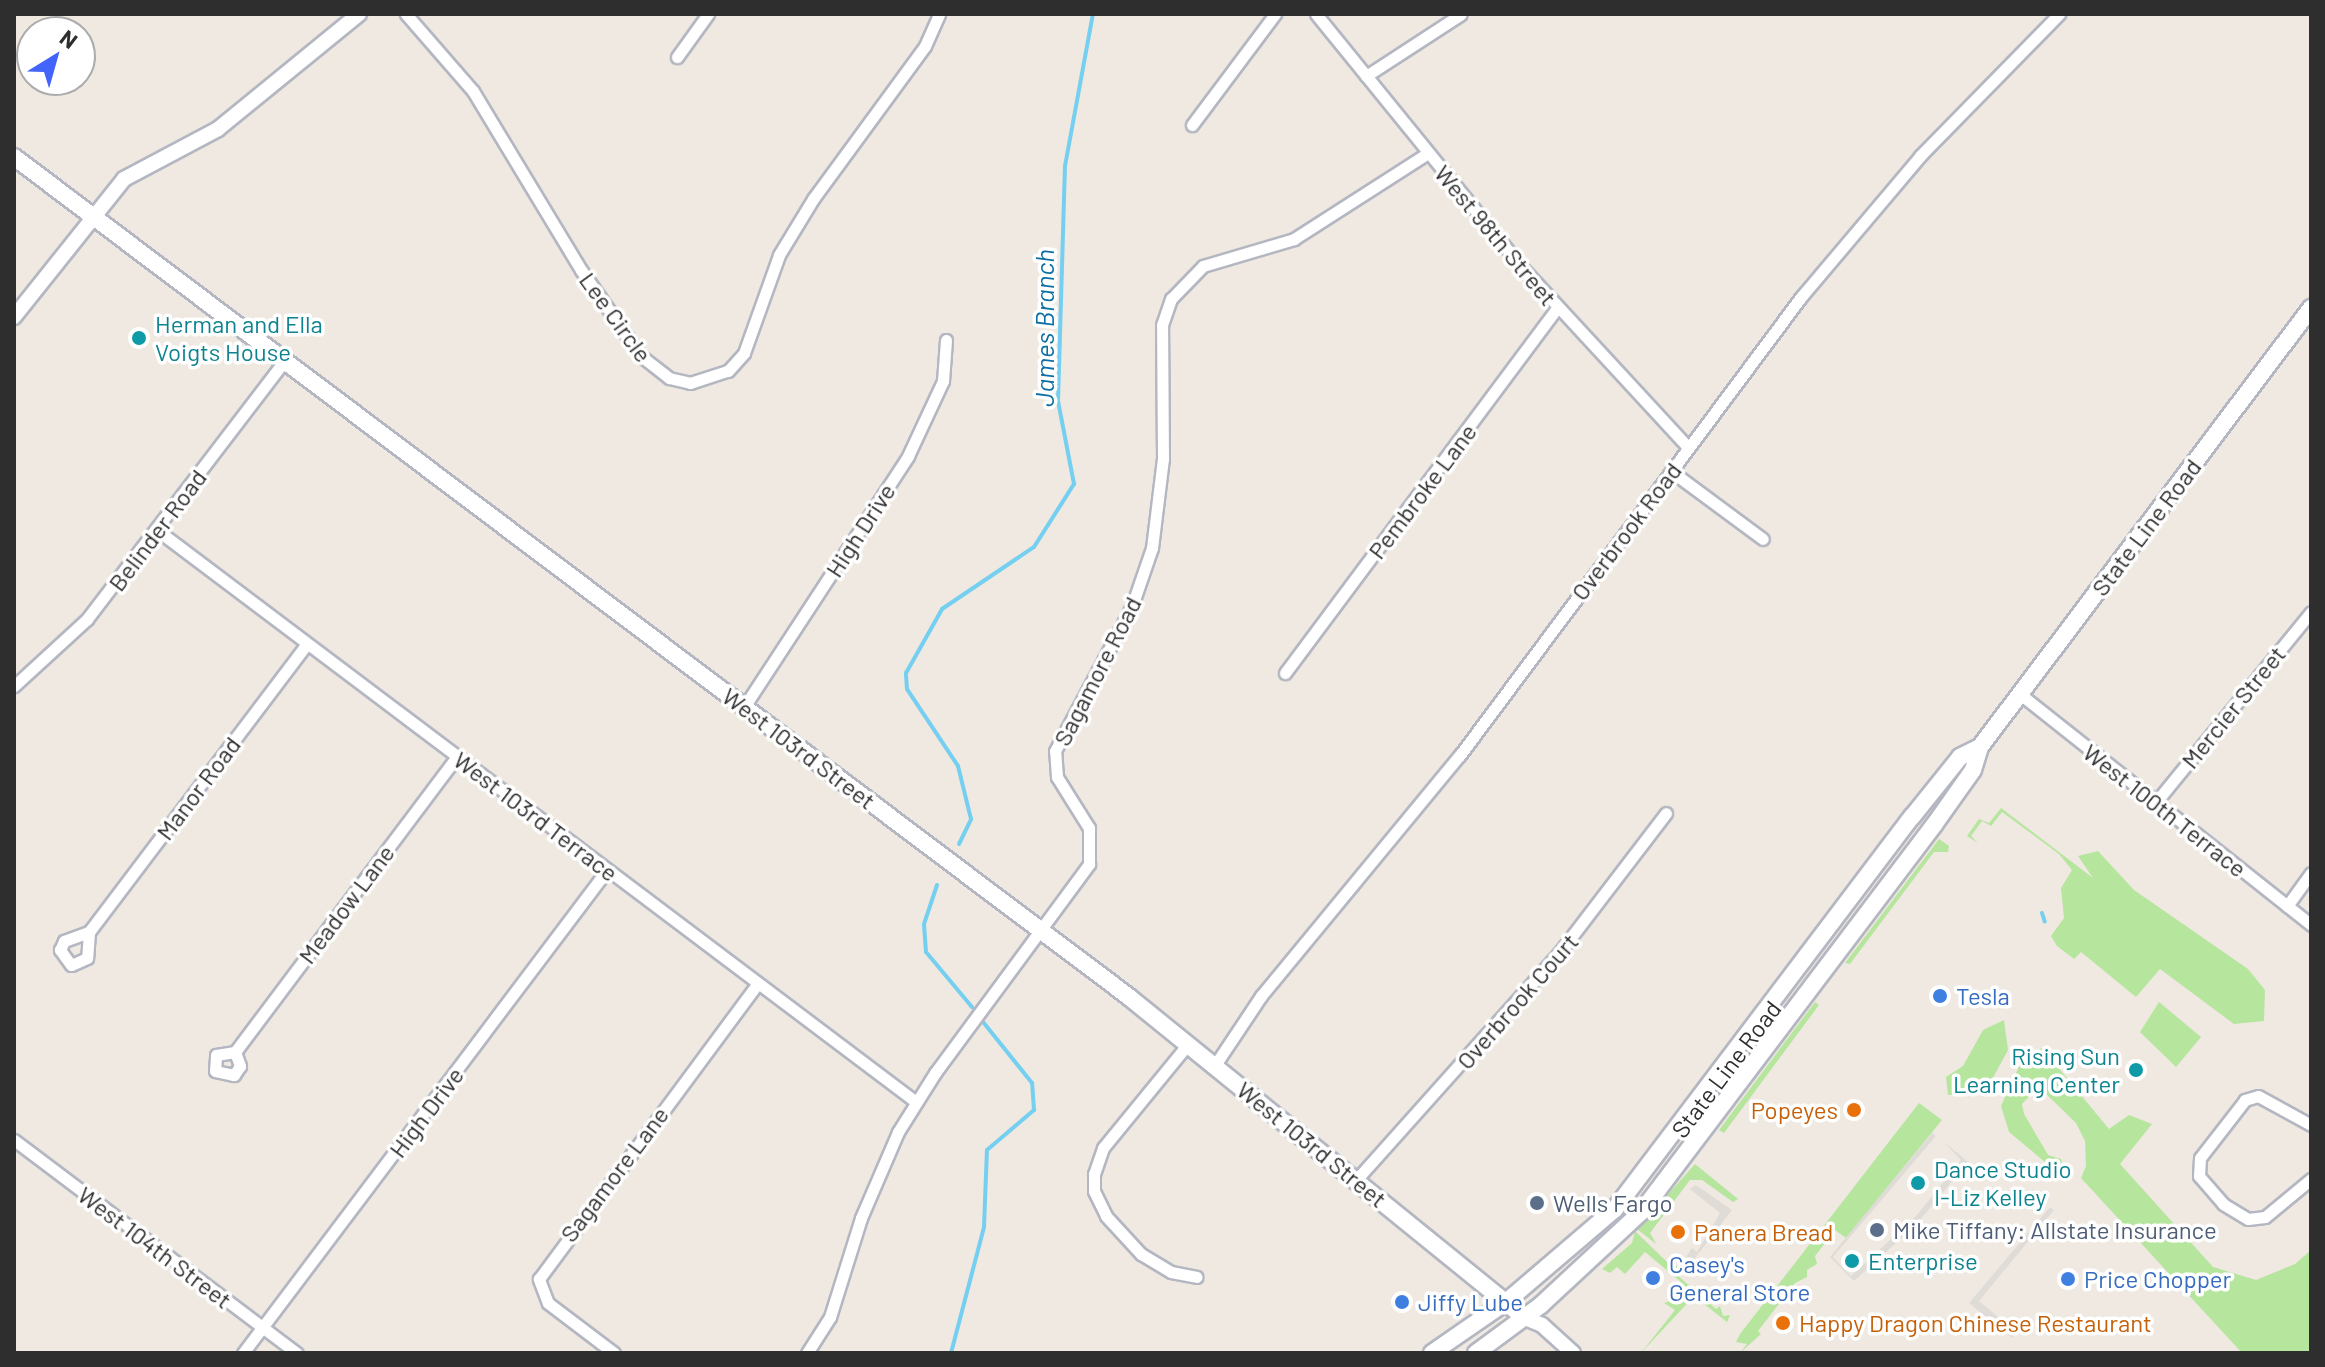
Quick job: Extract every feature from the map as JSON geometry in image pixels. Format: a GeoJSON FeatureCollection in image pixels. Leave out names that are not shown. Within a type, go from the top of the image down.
{"type":"FeatureCollection","features":[{"type":"Feature","properties":{"kind":"main road","name":"West 103rd Street"},"geometry":{"type":"LineString","coordinates":[[14,157],[1041,931],[1215,1065],[1525,1318]]}},
{"type":"Feature","properties":{"kind":"main road","name":"State Line Road"},"geometry":{"type":"LineString","coordinates":[[1476,1353],[1525,1318],[1642,1211],[1934,825],[1973,770],[1980,747],[2311,308]]}},
{"type":"Feature","properties":{"kind":"main road","name":"State Line Road"},"geometry":{"type":"LineString","coordinates":[[1432,1353],[1506,1302],[1578,1244],[1640,1181],[1922,805],[1960,757],[1980,747]]}},
{"type":"Feature","properties":{"kind":"street"},"geometry":{"type":"LineString","coordinates":[[14,317],[92,215],[124,179],[218,129],[359,14]]}},
{"type":"Feature","properties":{"kind":"street","name":"Lee Circle"},"geometry":{"type":"LineString","coordinates":[[406,14],[473,91],[581,270],[641,356],[669,378],[690,383],[728,371],[744,353],[779,255],[820,188],[925,46],[939,14]]}},
{"type":"Feature","properties":{"kind":"street"},"geometry":{"type":"LineString","coordinates":[[677,57],[708,14]]}},
{"type":"Feature","properties":{"kind":"street"},"geometry":{"type":"LineString","coordinates":[[1192,125],[1275,14]]}},
{"type":"Feature","properties":{"kind":"street","name":"West 98th Street"},"geometry":{"type":"LineString","coordinates":[[1316,14],[1557,308],[1687,446]]}},
{"type":"Feature","properties":{"kind":"street"},"geometry":{"type":"LineString","coordinates":[[1366,76],[1461,14]]}},
{"type":"Feature","properties":{"kind":"street","name":"Overbrook Road"},"geometry":{"type":"LineString","coordinates":[[1215,1065],[1261,996],[1460,755],[1687,446],[1866,217],[2059,14]]}},
{"type":"Feature","properties":{"kind":"street","name":"Sagamore Road"},"geometry":{"type":"LineString","coordinates":[[807,1353],[830,1317],[883,1163],[916,1102],[1089,864],[1089,828],[1057,777],[1055,751],[1132,606],[1152,548],[1163,459],[1162,325],[1171,299],[1203,266],[1294,239],[1428,153]]}},
{"type":"Feature","properties":{"kind":"street","name":"Pembroke Lane"},"geometry":{"type":"LineString","coordinates":[[1285,673],[1557,308]]}},
{"type":"Feature","properties":{"kind":"street","name":"High Drive"},"geometry":{"type":"LineString","coordinates":[[744,707],[913,446],[943,381],[946,340]]}},
{"type":"Feature","properties":{"kind":"street","name":"Belinder Road"},"geometry":{"type":"LineString","coordinates":[[14,686],[87,619],[285,360]]}},
{"type":"Feature","properties":{"kind":"street"},"geometry":{"type":"LineString","coordinates":[[1671,471],[1763,539]]}},
{"type":"Feature","properties":{"kind":"street","name":"West 103rd Terrace"},"geometry":{"type":"LineString","coordinates":[[157,530],[916,1102]]}},
{"type":"Feature","properties":{"kind":"street","name":"Mercier Street"},"geometry":{"type":"LineString","coordinates":[[2156,802],[2311,612]]}},
{"type":"Feature","properties":{"kind":"street","name":"Manor Road"},"geometry":{"type":"LineString","coordinates":[[89,932],[307,644]]}},
{"type":"Feature","properties":{"kind":"street","name":"West 100th Terrace"},"geometry":{"type":"LineString","coordinates":[[2020,694],[2311,925]]}},
{"type":"Feature","properties":{"kind":"street","name":"Meadow Lane"},"geometry":{"type":"LineString","coordinates":[[235,1052],[457,756]]}},
{"type":"Feature","properties":{"kind":"street","name":"Overbrook Court"},"geometry":{"type":"LineString","coordinates":[[1356,1180],[1559,953],[1666,813]]}},
{"type":"Feature","properties":{"kind":"street","name":"High Drive"},"geometry":{"type":"LineString","coordinates":[[243,1353],[607,870]]}},
{"type":"Feature","properties":{"kind":"street"},"geometry":{"type":"LineString","coordinates":[[2287,906],[2311,873]]}},
{"type":"Feature","properties":{"kind":"street","name":"Sagamore Lane"},"geometry":{"type":"LineString","coordinates":[[614,1353],[548,1303],[539,1279],[758,983]]}},
{"type":"Feature","properties":{"kind":"street"},"geometry":{"type":"LineString","coordinates":[[1188,1044],[1103,1148],[1094,1174],[1094,1191],[1106,1216],[1141,1254],[1163,1268],[1197,1277]]}},
{"type":"Feature","properties":{"kind":"street"},"geometry":{"type":"LineString","coordinates":[[2311,1125],[2258,1096],[2245,1100],[2200,1158],[2199,1176],[2223,1204],[2248,1219],[2265,1217],[2311,1179]]}},
{"type":"Feature","properties":{"kind":"street","name":"West 104th Street"},"geometry":{"type":"LineString","coordinates":[[14,1140],[297,1353]]}},
{"type":"Feature","properties":{"kind":"street","name":"West 103rd Street"},"geometry":{"type":"LineString","coordinates":[[1525,1318],[1542,1325],[1573,1353]]}},
{"type":"Feature","properties":{"kind":"green space"},"geometry":{"type":"Polygon","coordinates":[[[2001,808],[2093,878],[2078,856],[2098,851],[2134,890],[2248,969],[2265,990],[2264,1021],[2234,1024],[2160,969],[2136,997],[2081,952],[2074,959],[2057,946],[2051,936],[2064,918],[2061,888],[2072,870],[2059,854],[2002,812],[1991,826],[1982,821],[1971,836],[1978,843],[1967,836],[1979,819],[1989,823],[2001,808]]]}},
{"type":"Feature","properties":{"kind":"green space"},"geometry":{"type":"Polygon","coordinates":[[[1939,839],[1949,846],[1948,852],[1934,852],[1850,964],[1845,963],[1939,839]]]}},
{"type":"Feature","properties":{"kind":"green space"},"geometry":{"type":"Polygon","coordinates":[[[1815,1002],[1819,1005],[1724,1133],[1719,1130],[1815,1002]]]}},
{"type":"Feature","properties":{"kind":"green space"},"geometry":{"type":"Polygon","coordinates":[[[2159,1002],[2201,1037],[2176,1067],[2140,1032],[2159,1002]]]}},
{"type":"Feature","properties":{"kind":"green space"},"geometry":{"type":"Polygon","coordinates":[[[2004,1020],[2008,1050],[1988,1087],[1978,1094],[1948,1095],[1946,1077],[1963,1066],[1983,1030],[2004,1020]]]}},
{"type":"Feature","properties":{"kind":"green space"},"geometry":{"type":"Polygon","coordinates":[[[2042,1048],[2109,1129],[2129,1115],[2152,1124],[2120,1164],[2213,1267],[2256,1280],[2295,1264],[2311,1250],[2311,1353],[2242,1353],[2081,1178],[2086,1166],[2085,1141],[2076,1123],[2044,1092],[2032,1093],[2022,1104],[2024,1114],[2048,1155],[2061,1159],[2063,1167],[2051,1167],[2009,1132],[2001,1106],[2023,1058],[2042,1048]]]}},
{"type":"Feature","properties":{"kind":"green space"},"geometry":{"type":"Polygon","coordinates":[[[1919,1103],[1942,1120],[1846,1238],[1835,1230],[1815,1256],[1817,1264],[1807,1270],[1807,1277],[1795,1283],[1758,1331],[1761,1334],[1740,1353],[1747,1344],[1736,1342],[1740,1334],[1919,1103]]]}},
{"type":"Feature","properties":{"kind":"green space"},"geometry":{"type":"Polygon","coordinates":[[[1695,1164],[1738,1199],[1733,1202],[1702,1180],[1690,1180],[1650,1233],[1656,1244],[1637,1229],[1695,1164]]]}},
{"type":"Feature","properties":{"kind":"green space"},"geometry":{"type":"Polygon","coordinates":[[[1635,1231],[1668,1263],[1683,1268],[1677,1275],[1716,1309],[1720,1306],[1723,1316],[1730,1315],[1727,1322],[1694,1296],[1641,1353],[1675,1310],[1664,1303],[1676,1299],[1671,1294],[1681,1282],[1645,1252],[1625,1274],[1617,1267],[1610,1273],[1602,1269],[1632,1243],[1635,1231]]]}},
{"type":"Feature","properties":{"kind":"shaded area"},"geometry":{"type":"Polygon","coordinates":[[[1932,1133],[1936,1136],[1833,1257],[1851,1276],[1916,1216],[1961,1160],[1943,1141],[1968,1162],[1915,1226],[1854,1281],[1830,1257],[1932,1133]]]}},
{"type":"Feature","properties":{"kind":"shaded area"},"geometry":{"type":"Polygon","coordinates":[[[1696,1185],[1732,1210],[1692,1262],[1686,1257],[1692,1248],[1697,1252],[1720,1213],[1690,1189],[1696,1185]]]}},
{"type":"Feature","properties":{"kind":"shaded area"},"geometry":{"type":"Polygon","coordinates":[[[2050,1207],[2054,1210],[1979,1301],[2016,1332],[2012,1338],[1969,1303],[2050,1207]]]}},
{"type":"Feature","properties":{"kind":"waterway","name":"James Branch"},"geometry":{"type":"LineString","coordinates":[[959,844],[971,819],[958,766],[907,689],[906,673],[942,609],[1034,547],[1074,484],[1058,401],[1065,166],[1093,14]]}},
{"type":"Feature","properties":{"kind":"waterway","name":"James Branch"},"geometry":{"type":"LineString","coordinates":[[937,885],[924,924],[926,952],[972,1007]]}},
{"type":"Feature","properties":{"kind":"waterway"},"geometry":{"type":"LineString","coordinates":[[2042,913],[2045,922]]}},
{"type":"Feature","properties":{"kind":"waterway","name":"James Branch"},"geometry":{"type":"LineString","coordinates":[[951,1353],[984,1227],[987,1150],[1034,1110],[1032,1083],[984,1023]]}},
{"type":"Feature","properties":{"kind":"place","name":"Herman and Ella Voigts House"},"geometry":{"type":"Point","coordinates":[139,338]}},
{"type":"Feature","properties":{"kind":"place","name":"Tesla"},"geometry":{"type":"Point","coordinates":[1940,996]}},
{"type":"Feature","properties":{"kind":"place","name":"Rising Sun Learning Center"},"geometry":{"type":"Point","coordinates":[2136,1070]}},
{"type":"Feature","properties":{"kind":"place","name":"Popeyes"},"geometry":{"type":"Point","coordinates":[1854,1110]}},
{"type":"Feature","properties":{"kind":"place","name":"Dance Studio I-Liz Kelley"},"geometry":{"type":"Point","coordinates":[1918,1183]}},
{"type":"Feature","properties":{"kind":"place","name":"Wells Fargo"},"geometry":{"type":"Point","coordinates":[1537,1203]}},
{"type":"Feature","properties":{"kind":"place","name":"Mike Tiffany: Allstate Insurance"},"geometry":{"type":"Point","coordinates":[1877,1230]}},
{"type":"Feature","properties":{"kind":"place","name":"Panera Bread"},"geometry":{"type":"Point","coordinates":[1678,1232]}},
{"type":"Feature","properties":{"kind":"place","name":"Enterprise"},"geometry":{"type":"Point","coordinates":[1852,1261]}},
{"type":"Feature","properties":{"kind":"place","name":"Casey's General Store"},"geometry":{"type":"Point","coordinates":[1653,1278]}},
{"type":"Feature","properties":{"kind":"place","name":"Price Chopper"},"geometry":{"type":"Point","coordinates":[2068,1279]}},
{"type":"Feature","properties":{"kind":"place","name":"Jiffy Lube"},"geometry":{"type":"Point","coordinates":[1402,1302]}},
{"type":"Feature","properties":{"kind":"place","name":"Happy Dragon Chinese Restaurant"},"geometry":{"type":"Point","coordinates":[1783,1323]}}]}
